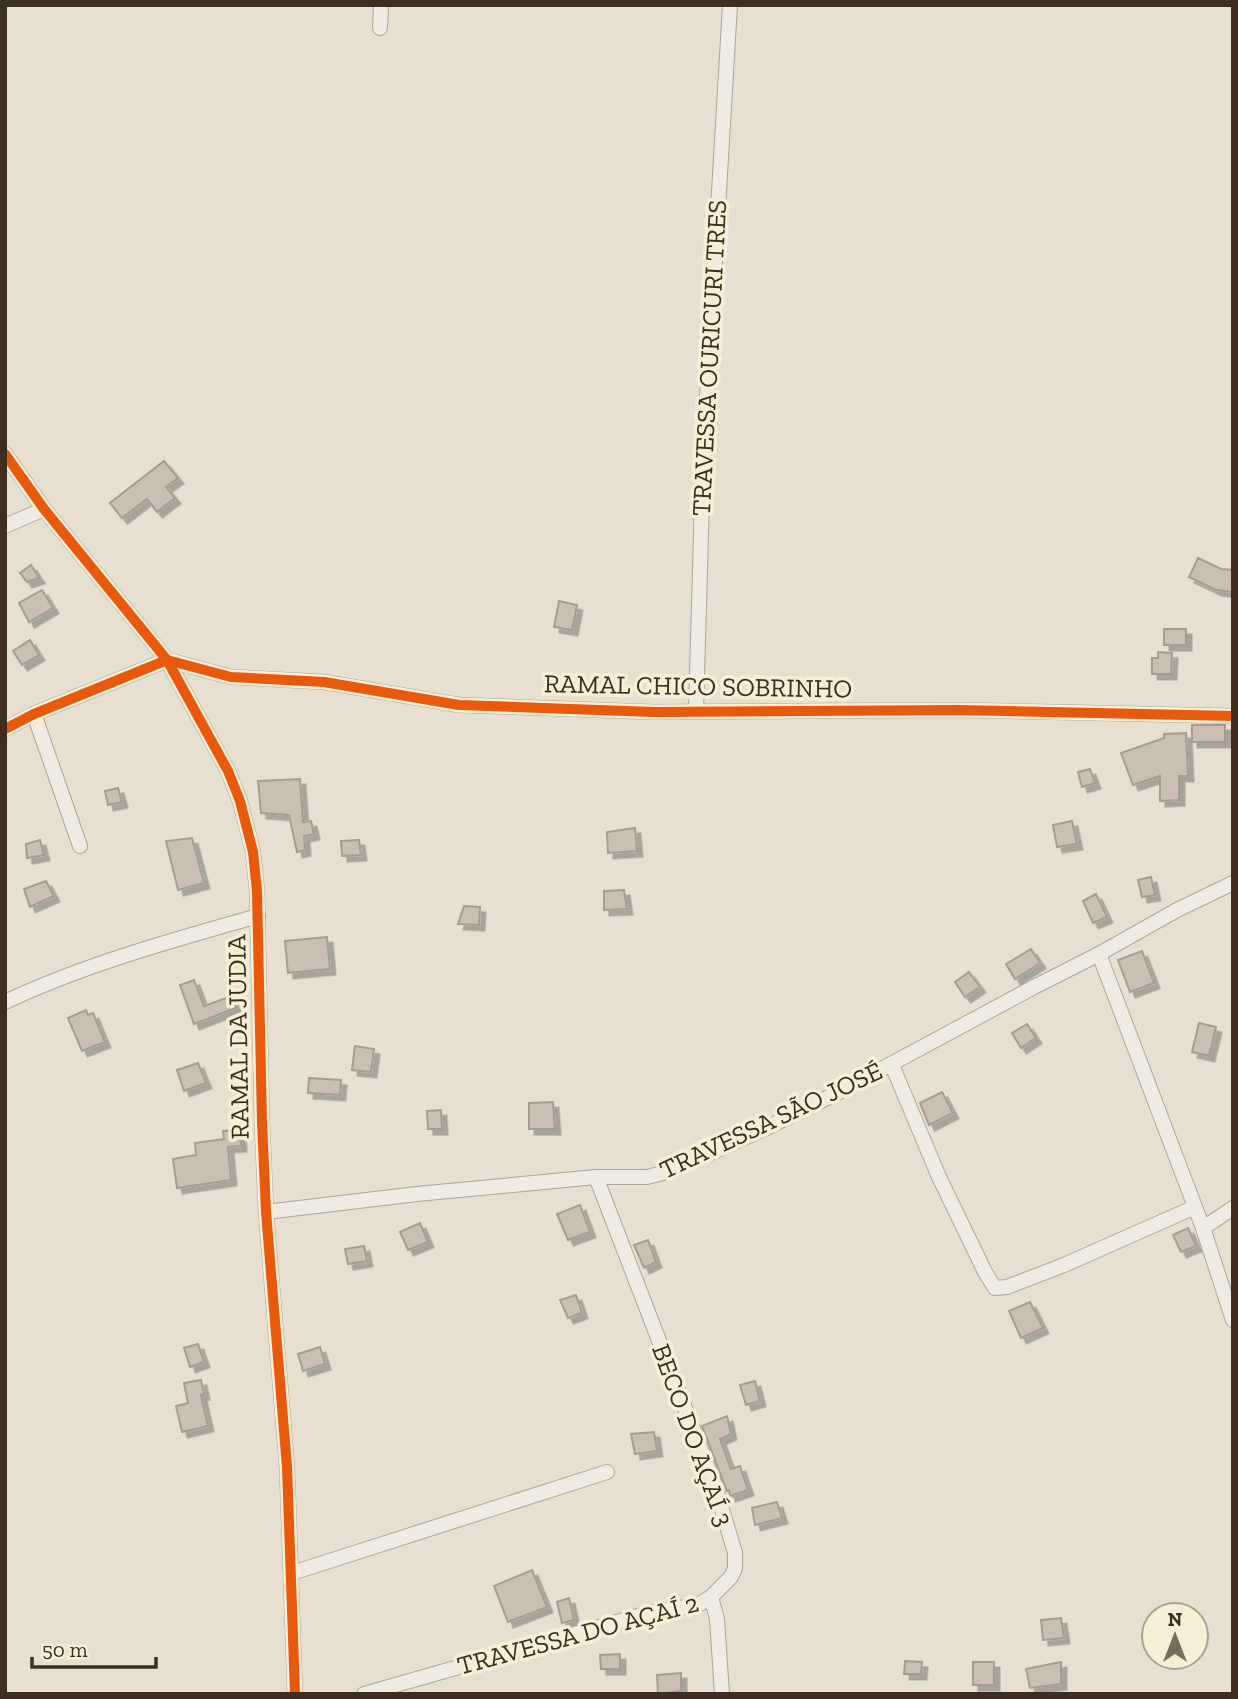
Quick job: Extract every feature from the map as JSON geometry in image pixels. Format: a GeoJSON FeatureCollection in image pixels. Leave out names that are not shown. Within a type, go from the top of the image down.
{"type":"FeatureCollection","features":[{"type":"Feature","properties":{"kind":"street"},"geometry":{"type":"LineString","coordinates":[[380,28],[381,5]]}},
{"type":"Feature","properties":{"kind":"street","name":"TRAVESSA OURICURI TRES"},"geometry":{"type":"LineString","coordinates":[[696,711],[703,464],[730,5]]}},
{"type":"Feature","properties":{"kind":"street","name":"RAMAL DA JUDIA"},"geometry":{"type":"LineString","coordinates":[[5,454],[44,509],[167,660],[228,771],[240,801],[253,852],[258,916],[266,1212],[287,1467],[295,1694]]}},
{"type":"Feature","properties":{"kind":"street"},"geometry":{"type":"LineString","coordinates":[[5,526],[44,509]]}},
{"type":"Feature","properties":{"kind":"street"},"geometry":{"type":"LineString","coordinates":[[5,729],[34,714],[167,660]]}},
{"type":"Feature","properties":{"kind":"street","name":"RAMAL CHICO SOBRINHO"},"geometry":{"type":"LineString","coordinates":[[167,660],[231,677],[324,682],[459,705],[654,712],[958,710],[1233,716]]}},
{"type":"Feature","properties":{"kind":"street"},"geometry":{"type":"LineString","coordinates":[[34,714],[80,846]]}},
{"type":"Feature","properties":{"kind":"street","name":"TRAVESSA SÃO JOSÉ"},"geometry":{"type":"LineString","coordinates":[[266,1212],[596,1177],[648,1177],[671,1171],[764,1129],[892,1065],[1034,986],[1233,883]]}},
{"type":"Feature","properties":{"kind":"street"},"geometry":{"type":"LineString","coordinates":[[5,1002],[78,971],[258,916]]}},
{"type":"Feature","properties":{"kind":"street"},"geometry":{"type":"LineString","coordinates":[[1099,954],[1203,1228],[1233,1320]]}},
{"type":"Feature","properties":{"kind":"street"},"geometry":{"type":"LineString","coordinates":[[892,1065],[939,1177],[995,1288],[1007,1287],[1064,1265],[1195,1207]]}},
{"type":"Feature","properties":{"kind":"street","name":"BECO DO AÇAÍ 3"},"geometry":{"type":"LineString","coordinates":[[596,1177],[715,1486],[735,1553],[735,1568],[731,1577],[711,1597]]}},
{"type":"Feature","properties":{"kind":"street"},"geometry":{"type":"LineString","coordinates":[[1203,1228],[1233,1209]]}},
{"type":"Feature","properties":{"kind":"street"},"geometry":{"type":"LineString","coordinates":[[292,1573],[607,1472]]}},
{"type":"Feature","properties":{"kind":"street"},"geometry":{"type":"LineString","coordinates":[[711,1597],[717,1619],[722,1694]]}},
{"type":"Feature","properties":{"kind":"street","name":"TRAVESSA DO AÇAÍ 2"},"geometry":{"type":"LineString","coordinates":[[363,1694],[648,1613],[698,1605],[711,1597]]}},
{"type":"Feature","properties":{"kind":"building"},"geometry":{"type":"Polygon","coordinates":[[[164,461],[178,478],[166,487],[175,498],[157,512],[147,499],[122,518],[110,503],[164,461]]]}},
{"type":"Feature","properties":{"kind":"building"},"geometry":{"type":"Polygon","coordinates":[[[1198,558],[1221,569],[1233,570],[1233,592],[1216,590],[1189,577],[1198,558]]]}},
{"type":"Feature","properties":{"kind":"building"},"geometry":{"type":"Polygon","coordinates":[[[31,565],[39,578],[27,582],[20,573],[31,565]]]}},
{"type":"Feature","properties":{"kind":"building"},"geometry":{"type":"Polygon","coordinates":[[[42,590],[53,608],[29,622],[19,603],[42,590]]]}},
{"type":"Feature","properties":{"kind":"building"},"geometry":{"type":"Polygon","coordinates":[[[559,601],[577,605],[572,630],[554,627],[559,601]]]}},
{"type":"Feature","properties":{"kind":"building"},"geometry":{"type":"Polygon","coordinates":[[[1164,629],[1186,629],[1186,645],[1164,645],[1164,629]]]}},
{"type":"Feature","properties":{"kind":"building"},"geometry":{"type":"Polygon","coordinates":[[[30,640],[39,655],[22,665],[13,651],[30,640]]]}},
{"type":"Feature","properties":{"kind":"building"},"geometry":{"type":"Polygon","coordinates":[[[1158,652],[1172,653],[1171,674],[1152,674],[1152,658],[1158,658],[1158,652]]]}},
{"type":"Feature","properties":{"kind":"building"},"geometry":{"type":"Polygon","coordinates":[[[1192,725],[1225,725],[1225,742],[1192,742],[1192,725]]]}},
{"type":"Feature","properties":{"kind":"building"},"geometry":{"type":"Polygon","coordinates":[[[1186,733],[1188,776],[1179,776],[1179,800],[1160,801],[1160,776],[1133,785],[1121,753],[1164,738],[1164,734],[1186,733]]]}},
{"type":"Feature","properties":{"kind":"building"},"geometry":{"type":"Polygon","coordinates":[[[1090,769],[1095,783],[1082,787],[1078,772],[1090,769]]]}},
{"type":"Feature","properties":{"kind":"building"},"geometry":{"type":"Polygon","coordinates":[[[300,779],[303,822],[311,821],[314,834],[304,836],[305,850],[297,852],[289,815],[261,813],[258,781],[300,779]]]}},
{"type":"Feature","properties":{"kind":"building"},"geometry":{"type":"Polygon","coordinates":[[[118,788],[122,802],[108,805],[105,791],[118,788]]]}},
{"type":"Feature","properties":{"kind":"building"},"geometry":{"type":"Polygon","coordinates":[[[1072,821],[1077,844],[1057,847],[1053,825],[1072,821]]]}},
{"type":"Feature","properties":{"kind":"building"},"geometry":{"type":"Polygon","coordinates":[[[635,828],[637,851],[608,853],[607,832],[635,828]]]}},
{"type":"Feature","properties":{"kind":"building"},"geometry":{"type":"Polygon","coordinates":[[[192,838],[204,883],[178,890],[166,841],[192,838]]]}},
{"type":"Feature","properties":{"kind":"building"},"geometry":{"type":"Polygon","coordinates":[[[40,840],[44,855],[27,858],[26,844],[40,840]]]}},
{"type":"Feature","properties":{"kind":"building"},"geometry":{"type":"Polygon","coordinates":[[[359,840],[361,855],[342,856],[341,841],[359,840]]]}},
{"type":"Feature","properties":{"kind":"building"},"geometry":{"type":"Polygon","coordinates":[[[1151,877],[1155,895],[1142,897],[1138,880],[1151,877]]]}},
{"type":"Feature","properties":{"kind":"building"},"geometry":{"type":"Polygon","coordinates":[[[46,881],[54,896],[30,907],[24,889],[46,881]]]}},
{"type":"Feature","properties":{"kind":"building"},"geometry":{"type":"Polygon","coordinates":[[[624,890],[627,909],[604,910],[604,891],[624,890]]]}},
{"type":"Feature","properties":{"kind":"building"},"geometry":{"type":"Polygon","coordinates":[[[1096,894],[1107,917],[1093,923],[1083,901],[1096,894]]]}},
{"type":"Feature","properties":{"kind":"building"},"geometry":{"type":"Polygon","coordinates":[[[464,906],[480,907],[479,925],[458,924],[464,906]]]}},
{"type":"Feature","properties":{"kind":"building"},"geometry":{"type":"Polygon","coordinates":[[[327,937],[330,969],[288,973],[285,941],[327,937]]]}},
{"type":"Feature","properties":{"kind":"building"},"geometry":{"type":"Polygon","coordinates":[[[1031,949],[1040,963],[1015,979],[1006,964],[1031,949]]]}},
{"type":"Feature","properties":{"kind":"building"},"geometry":{"type":"Polygon","coordinates":[[[1142,951],[1154,983],[1130,992],[1118,960],[1142,951]]]}},
{"type":"Feature","properties":{"kind":"building"},"geometry":{"type":"Polygon","coordinates":[[[969,972],[980,987],[965,997],[955,982],[969,972]]]}},
{"type":"Feature","properties":{"kind":"building"},"geometry":{"type":"Polygon","coordinates":[[[194,980],[204,1006],[232,996],[236,1008],[194,1024],[180,985],[194,980]]]}},
{"type":"Feature","properties":{"kind":"building"},"geometry":{"type":"Polygon","coordinates":[[[86,1010],[88,1015],[93,1013],[105,1042],[82,1051],[68,1018],[86,1010]]]}},
{"type":"Feature","properties":{"kind":"building"},"geometry":{"type":"Polygon","coordinates":[[[1199,1023],[1216,1027],[1209,1056],[1192,1052],[1199,1023]]]}},
{"type":"Feature","properties":{"kind":"building"},"geometry":{"type":"Polygon","coordinates":[[[1027,1024],[1036,1038],[1021,1048],[1012,1033],[1027,1024]]]}},
{"type":"Feature","properties":{"kind":"building"},"geometry":{"type":"Polygon","coordinates":[[[355,1046],[374,1049],[371,1072],[352,1070],[355,1046]]]}},
{"type":"Feature","properties":{"kind":"building"},"geometry":{"type":"Polygon","coordinates":[[[198,1063],[206,1083],[184,1091],[177,1070],[198,1063]]]}},
{"type":"Feature","properties":{"kind":"building"},"geometry":{"type":"Polygon","coordinates":[[[309,1078],[341,1080],[340,1095],[308,1093],[309,1078]]]}},
{"type":"Feature","properties":{"kind":"building"},"geometry":{"type":"Polygon","coordinates":[[[942,1092],[953,1113],[929,1125],[920,1103],[942,1092]]]}},
{"type":"Feature","properties":{"kind":"building"},"geometry":{"type":"Polygon","coordinates":[[[553,1102],[555,1129],[529,1129],[529,1103],[553,1102]]]}},
{"type":"Feature","properties":{"kind":"building"},"geometry":{"type":"Polygon","coordinates":[[[441,1110],[442,1129],[428,1129],[427,1111],[441,1110]]]}},
{"type":"Feature","properties":{"kind":"building"},"geometry":{"type":"Polygon","coordinates":[[[240,1130],[241,1146],[228,1147],[231,1180],[177,1188],[173,1159],[196,1155],[195,1143],[224,1139],[223,1131],[240,1130]]]}},
{"type":"Feature","properties":{"kind":"building"},"geometry":{"type":"Polygon","coordinates":[[[580,1205],[590,1232],[568,1240],[557,1214],[580,1205]]]}},
{"type":"Feature","properties":{"kind":"building"},"geometry":{"type":"Polygon","coordinates":[[[420,1223],[428,1242],[408,1250],[400,1232],[420,1223]]]}},
{"type":"Feature","properties":{"kind":"building"},"geometry":{"type":"Polygon","coordinates":[[[1188,1228],[1196,1246],[1181,1252],[1173,1235],[1188,1228]]]}},
{"type":"Feature","properties":{"kind":"building"},"geometry":{"type":"Polygon","coordinates":[[[648,1240],[656,1262],[644,1268],[634,1245],[648,1240]]]}},
{"type":"Feature","properties":{"kind":"building"},"geometry":{"type":"Polygon","coordinates":[[[364,1246],[367,1261],[348,1264],[345,1249],[364,1246]]]}},
{"type":"Feature","properties":{"kind":"building"},"geometry":{"type":"Polygon","coordinates":[[[576,1295],[582,1313],[568,1318],[560,1300],[576,1295]]]}},
{"type":"Feature","properties":{"kind":"building"},"geometry":{"type":"Polygon","coordinates":[[[1030,1302],[1043,1328],[1021,1338],[1009,1311],[1030,1302]]]}},
{"type":"Feature","properties":{"kind":"building"},"geometry":{"type":"Polygon","coordinates":[[[198,1344],[204,1362],[190,1367],[184,1348],[198,1344]]]}},
{"type":"Feature","properties":{"kind":"building"},"geometry":{"type":"Polygon","coordinates":[[[320,1347],[325,1364],[303,1371],[298,1354],[320,1347]]]}},
{"type":"Feature","properties":{"kind":"building"},"geometry":{"type":"Polygon","coordinates":[[[201,1380],[204,1394],[201,1395],[208,1426],[182,1432],[176,1406],[188,1403],[184,1383],[201,1380]]]}},
{"type":"Feature","properties":{"kind":"building"},"geometry":{"type":"Polygon","coordinates":[[[755,1381],[760,1401],[746,1405],[740,1385],[755,1381]]]}},
{"type":"Feature","properties":{"kind":"building"},"geometry":{"type":"Polygon","coordinates":[[[727,1416],[731,1434],[720,1439],[731,1469],[740,1466],[748,1490],[730,1496],[702,1426],[727,1416]]]}},
{"type":"Feature","properties":{"kind":"building"},"geometry":{"type":"Polygon","coordinates":[[[654,1432],[657,1451],[635,1454],[631,1434],[654,1432]]]}},
{"type":"Feature","properties":{"kind":"building"},"geometry":{"type":"Polygon","coordinates":[[[777,1502],[782,1518],[755,1525],[752,1508],[777,1502]]]}},
{"type":"Feature","properties":{"kind":"building"},"geometry":{"type":"Polygon","coordinates":[[[532,1570],[547,1607],[508,1622],[494,1586],[532,1570]]]}},
{"type":"Feature","properties":{"kind":"building"},"geometry":{"type":"Polygon","coordinates":[[[569,1598],[574,1620],[562,1623],[557,1602],[569,1598]]]}},
{"type":"Feature","properties":{"kind":"building"},"geometry":{"type":"Polygon","coordinates":[[[1061,1618],[1064,1638],[1043,1640],[1041,1620],[1061,1618]]]}},
{"type":"Feature","properties":{"kind":"building"},"geometry":{"type":"Polygon","coordinates":[[[620,1654],[620,1669],[601,1669],[600,1655],[620,1654]]]}},
{"type":"Feature","properties":{"kind":"building"},"geometry":{"type":"Polygon","coordinates":[[[905,1661],[922,1662],[921,1674],[904,1674],[905,1661]]]}},
{"type":"Feature","properties":{"kind":"building"},"geometry":{"type":"Polygon","coordinates":[[[973,1662],[994,1662],[994,1685],[973,1685],[973,1662]]]}},
{"type":"Feature","properties":{"kind":"building"},"geometry":{"type":"Polygon","coordinates":[[[1061,1662],[1061,1684],[1030,1688],[1026,1669],[1061,1662]]]}},
{"type":"Feature","properties":{"kind":"building"},"geometry":{"type":"Polygon","coordinates":[[[681,1673],[681,1691],[658,1694],[657,1675],[681,1673]]]}},
{"type":"Feature","properties":{"kind":"cycle path"},"geometry":{"type":"LineString","coordinates":[[5,454],[44,509],[167,660],[228,771],[240,801],[253,852],[257,891],[266,1212],[287,1467],[295,1694]]}},
{"type":"Feature","properties":{"kind":"cycle path"},"geometry":{"type":"LineString","coordinates":[[5,729],[34,714],[167,660],[231,677],[324,682],[459,705],[654,712],[958,710],[1233,716]]}}]}
